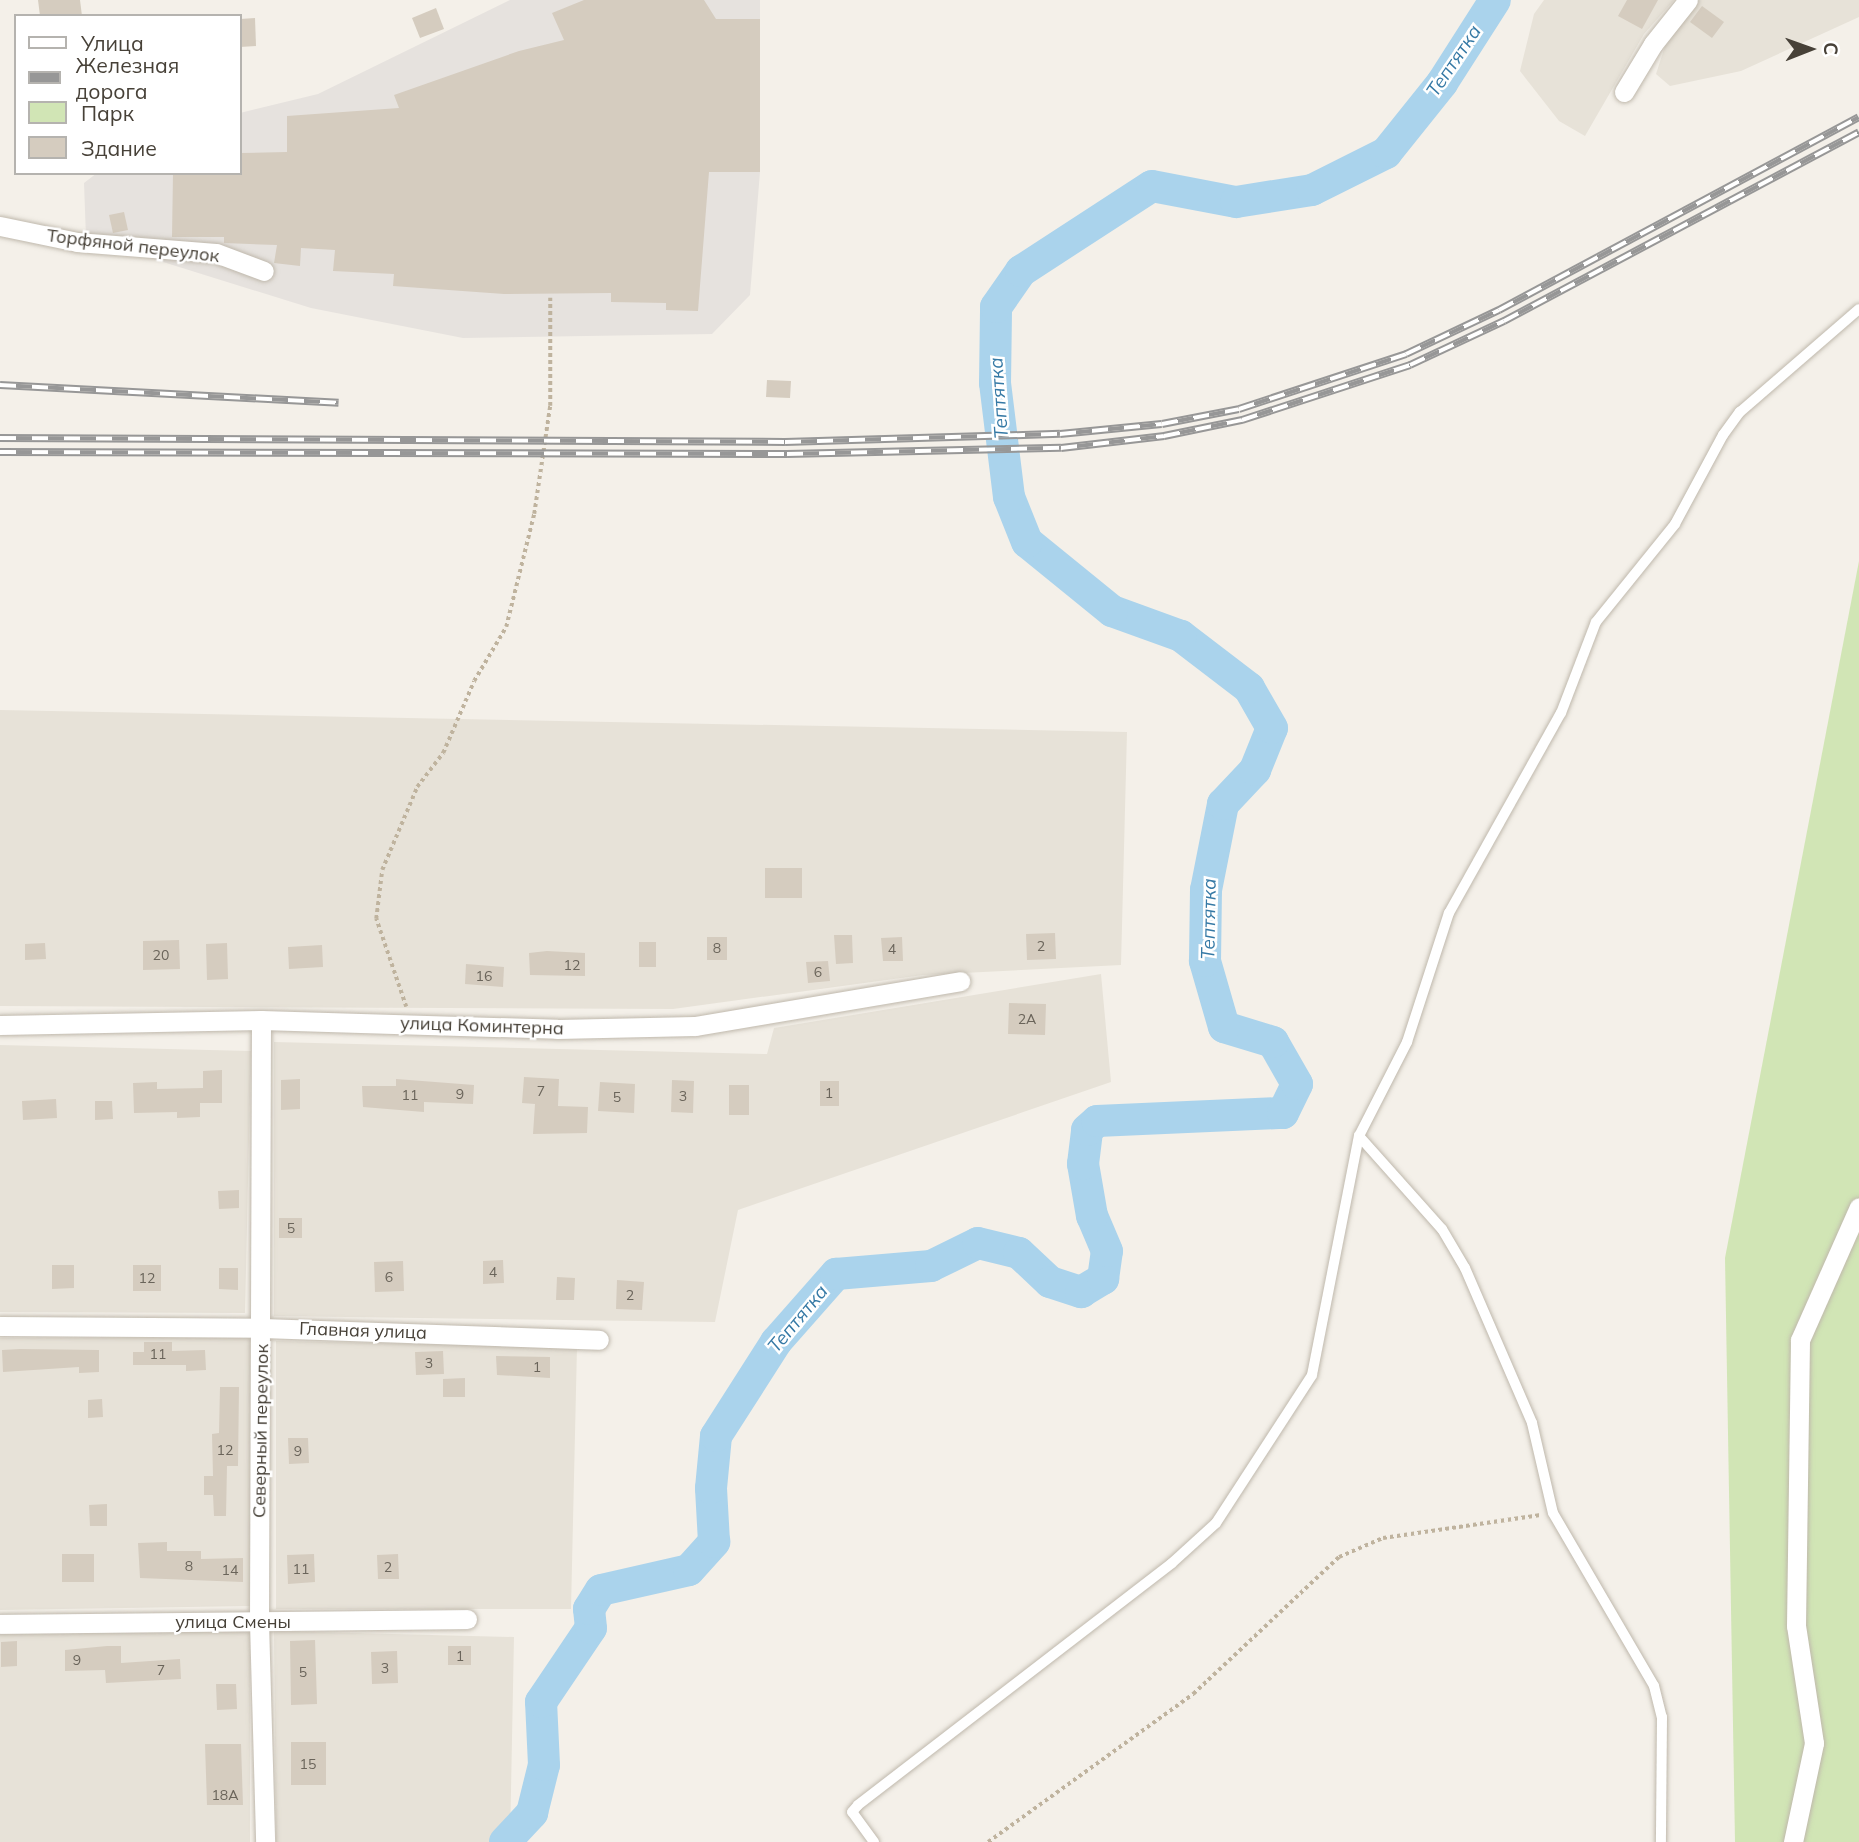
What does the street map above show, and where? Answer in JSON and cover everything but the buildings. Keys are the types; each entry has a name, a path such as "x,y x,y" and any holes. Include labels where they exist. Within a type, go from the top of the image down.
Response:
{"street":[{"path":"1624,92 1653,44 1688,0"},
{"name":"Торфяной переулок","path":"0,226 77,242 216,253 264,271"},
{"name":"улица Коминтерна","path":"0,1025 261,1020 556,1029 695,1026 960,981"},
{"name":"Северный переулок","path":"261,1020 259,1622 265,1842"},
{"path":"1793,1842 1814,1743 1796,1626 1800,1340 1859,1207"},
{"name":"Главная улица","path":"0,1326 262,1328 599,1340"},
{"name":"улица Смены","path":"0,1624 467,1619"}],"lane":[{"path":"874,1842 852,1812 858,1805 1172,1563 1216,1523 1312,1375 1359,1136 1407,1042 1449,913 1561,713 1603,610 1675,524 1723,435 1740,412 1859,309"},
{"path":"1359,1136 1442,1229 1465,1268 1532,1423 1553,1513 1654,1686 1662,1717 1661,1842"}],"path":[{"path":"412,1023 376,919 377,896 391,842 417,787 443,753 474,681 506,627 534,514 550,406 550,298"},
{"path":"988,1842 1193,1694 1339,1557 1383,1538 1553,1513"}],"shaded area":[{"path":"510,0 760,0 760,172 750,295 712,334 463,338 311,308 86,238 84,183 94,175 242,175 242,113 318,94"},
{"path":"1544,0 1674,0 1644,34 1585,136 1559,121 1520,71 1534,14"},
{"path":"1699,0 1859,0 1859,17 1741,71 1670,86 1656,74 1665,46"},
{"path":"0,710 1127,732 1121,965 923,975 673,1009 0,1006"},
{"path":"1101,974 1111,1082 738,1210 715,1322 274,1316 274,1042 767,1054 774,1028"},
{"path":"0,1045 251,1051 245,1313 0,1312"},
{"path":"250,1337 250,1606 0,1610 0,1338"},
{"path":"276,1341 577,1347 571,1609 276,1609"},
{"path":"250,1631 250,1842 0,1842 0,1632"},
{"path":"274,1631 514,1637 510,1842 276,1842"}],"green space":[{"path":"1859,561 1859,1842 1735,1842 1725,1258"}],"waterway":[{"name":"Тептятка","path":"505,1842 532,1813 544,1765 541,1702 591,1628 589,1609 601,1590 689,1570 714,1542 711,1488 716,1436 776,1342 836,1274 931,1266 978,1243 1019,1253 1050,1282 1081,1292 1103,1279 1107,1251 1092,1216 1083,1164 1087,1130 1097,1121 1283,1113 1297,1084 1273,1042 1224,1027 1205,961 1206,890 1223,804 1255,770 1272,728 1249,688 1181,636 1112,611 1027,542 1009,497 995,383 996,307 1021,271 1152,186 1236,202 1312,190 1386,153 1442,83 1495,0"}],"railway":[{"path":"0,438 785,442 1060,434 1162,424 1239,409 1406,354 1499,310 1859,117"},
{"path":"0,452 787,454 1061,448 1164,436 1242,420 1410,365 1504,321 1859,132"},
{"path":"0,385 339,403"}]}
